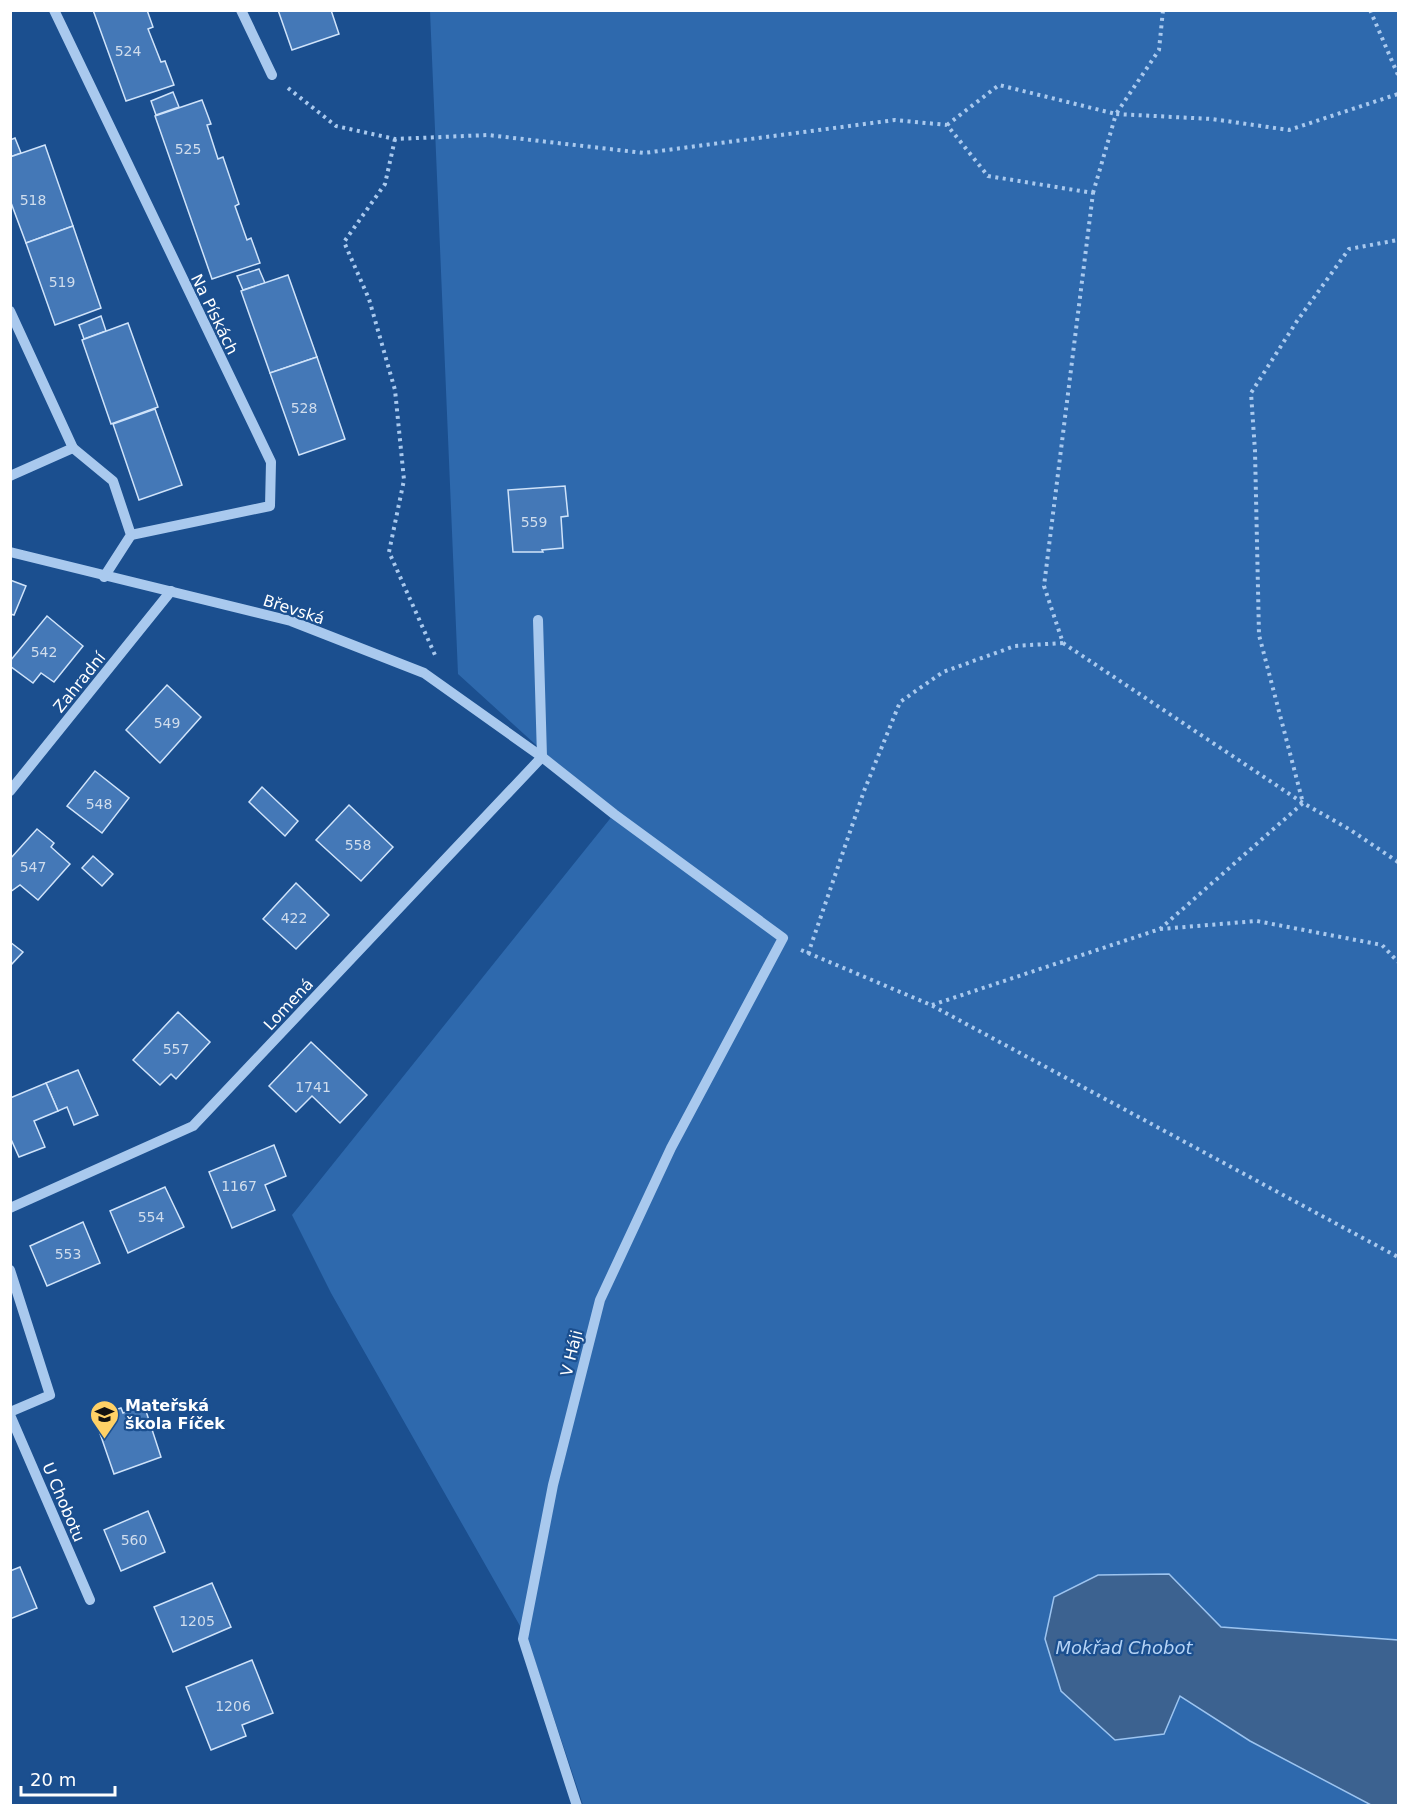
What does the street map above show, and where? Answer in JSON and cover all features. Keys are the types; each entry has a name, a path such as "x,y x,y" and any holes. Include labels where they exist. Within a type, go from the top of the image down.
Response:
{"street":[{"name":"Na Pískách","path":"54,10 271,462 270,506 131,535"},
{"path":"241,10 272,75"},
{"path":"10,311 73,448 113,481 131,535 104,577"},
{"path":"10,476 73,448"},
{"name":"Břevská","path":"10,552 104,577 291,621 424,673 542,757 614,814 783,938"},
{"name":"Zahradní","path":"10,791 171,591"},
{"path":"538,620 542,757"},
{"name":"Lomená","path":"10,1208 193,1126 542,757"},
{"name":"V Háji","path":"577,1806 523,1639 554,1485 600,1300 671,1148 783,938"},
{"path":"10,1270 50,1395 10,1413"},
{"name":"U Chobotu","path":"10,1413 90,1600"}],"path":[{"path":"1063,643 1044,586 1093,193 1116,114 1160,50 1163,10"},
{"path":"1370,10 1398,75"},
{"path":"272,75 336,126 396,139 488,135 644,153 895,120 947,125 999,85 1116,114 1212,119 1289,130 1398,94"},
{"path":"947,125 988,176 1093,193"},
{"path":"396,139 385,184 344,242 369,298 395,390 404,480 389,552 435,656 446,689"},
{"path":"1303,803 1259,635 1256,451 1251,393 1297,321 1349,249 1398,240"},
{"path":"808,954 864,791 900,702 943,672 1015,646 1063,643 1303,803 1350,829 1398,862"},
{"path":"1160,929 1303,803"},
{"path":"932,1005 1160,929 1257,921 1382,945 1398,962"},
{"path":"783,938 808,954 932,1005 1398,1257"}],"shaded area":[{"path":"430,11 1398,11 1398,1805 583,1805 528,1640 331,1293 292,1215 613,815 458,674"}],"water":[{"name":"Mokřad Chobot","path":"1169,1574 1221,1627 1398,1640 1398,1805 1371,1805 1250,1741 1180,1696 1164,1734 1115,1740 1061,1691 1045,1639 1054,1597 1098,1575"}],"building":[{"path":"93,10 147,10 153,27 148,29 161,62 165,61 174,85 126,101"},
{"path":"278,10 331,10 339,34 292,50"},
{"path":"173,92 179,107 156,115 151,101"},
{"path":"202,100 211,124 207,125 218,159 223,157 239,204 235,206 247,240 251,238 260,263 212,279 155,116"},
{"path":"15,138 21,153 10,157 10,140"},
{"path":"45,145 73,226 26,243 10,200 10,157"},
{"path":"73,226 101,308 55,325 26,243"},
{"path":"259,269 265,283 243,290 237,276"},
{"path":"288,275 317,357 270,373 241,291"},
{"path":"101,316 106,331 84,339 79,325"},
{"path":"128,323 158,407 111,424 82,340"},
{"path":"317,357 345,439 299,455 270,373"},
{"path":"155,409 182,485 139,500 113,424"},
{"path":"565,486 568,516 561,517 563,548 542,550 543,552 513,552 508,490"},
{"path":"10,580 26,586 14,615 10,614"},
{"path":"47,616 83,646 54,682 41,673 33,683 10,666 10,661"},
{"path":"167,685 201,717 160,763 126,730"},
{"path":"95,771 129,798 102,833 67,806"},
{"path":"262,787 298,821 285,836 249,802"},
{"path":"349,805 393,847 361,881 316,840"},
{"path":"37,829 54,843 51,847 70,864 38,900 20,885 10,892 10,859"},
{"path":"93,856 113,874 102,886 82,868"},
{"path":"296,883 329,915 296,949 263,919"},
{"path":"10,942 23,952 10,966"},
{"path":"178,1012 210,1042 176,1079 171,1074 160,1085 133,1060"},
{"path":"311,1042 367,1095 340,1123 312,1096 296,1112 269,1086"},
{"path":"78,1070 98,1115 74,1125 67,1107 58,1111 46,1083"},
{"path":"46,1083 58,1111 34,1121 45,1147 19,1157 10,1137 10,1098"},
{"path":"274,1145 286,1176 265,1185 275,1210 232,1228 209,1172"},
{"path":"165,1187 184,1227 128,1253 110,1211"},
{"path":"83,1222 100,1263 47,1286 30,1246"},
{"path":"144,1405 161,1457 114,1474 96,1422 108,1418 106,1413 121,1408 123,1413"},
{"path":"148,1511 165,1552 121,1571 104,1530"},
{"path":"20,1567 37,1608 10,1619 10,1571"},
{"path":"212,1583 231,1627 173,1652 154,1607"},
{"path":"252,1660 273,1713 242,1725 246,1736 211,1750 186,1687"}],"place":[{"name":"Mateřská škola Fíček","path":"104,1440"}]}
